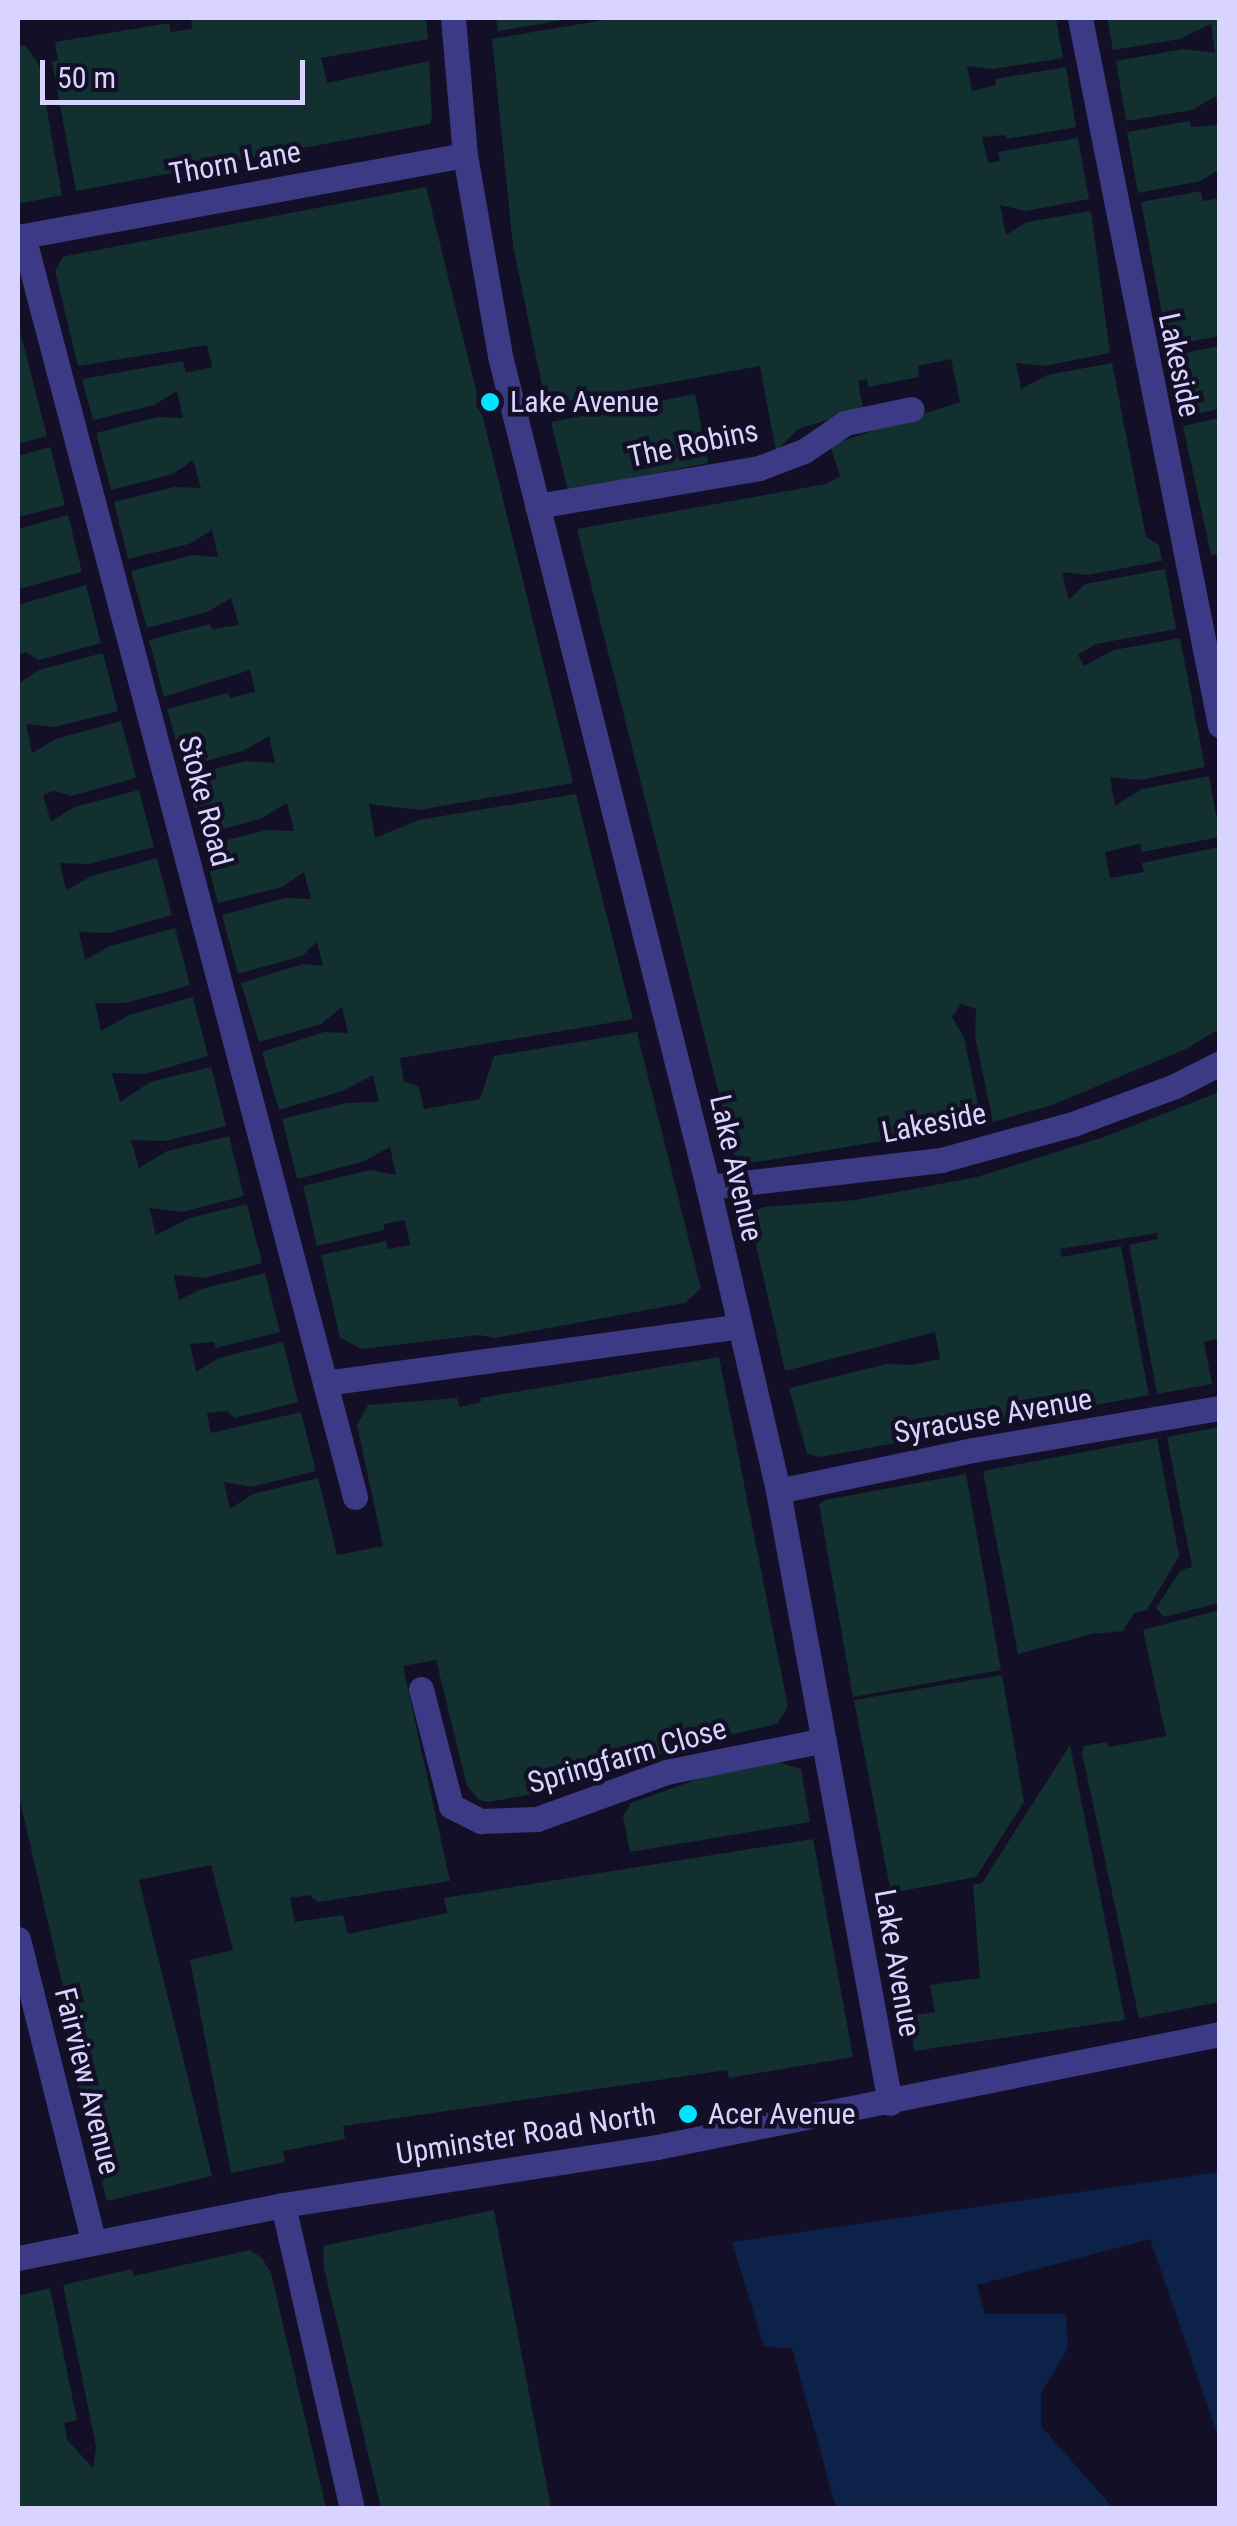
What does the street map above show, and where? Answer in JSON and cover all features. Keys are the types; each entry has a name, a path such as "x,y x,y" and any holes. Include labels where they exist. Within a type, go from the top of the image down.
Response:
{"street":[{"name":"Lake Avenue","path":"453,18 465,155 500,356 708,1187 778,1491 890,2103"},
{"name":"Lakeside","path":"1080,18 1220,725"},
{"name":"Thorn Lane","path":"20,236 465,155"},
{"name":"Stoke Road","path":"20,236 356,1497"},
{"name":"The Robins","path":"537,506 759,468 804,450 845,424 912,409"},
{"name":"Lakeside","path":"708,1187 941,1160 1073,1124 1175,1086 1220,1063"},
{"path":"325,1383 739,1326"},
{"name":"Syracuse Avenue","path":"778,1491 973,1450 1220,1408"},
{"name":"Springfarm Close","path":"421,1689 451,1806 481,1821 537,1819 666,1772 824,1740"},
{"name":"Fairview Avenue","path":"18,1938 93,2240"},
{"name":"Upminster Road North","path":"18,2258 283,2205 657,2147 1220,2034"},
{"path":"283,2205 352,2508"}],"green space":[{"path":"191,18 426,18 428,39 321,58 327,83 429,61 430,124 76,191 52,62 58,60 55,42 169,23 171,32 192,29"},
{"path":"496,18 576,18 498,31"},
{"path":"616,18 1056,18 1063,58 993,69 967,66 972,91 996,85 995,79 1066,67 1076,127 1007,139 1005,135 982,137 988,163 1000,161 998,152 1078,138 1089,199 1025,211 1000,205 1006,235 1027,222 1091,211 1110,353 1044,366 1016,363 1021,389 1047,375 1112,363 1146,537 1159,545 1162,561 1087,575 1062,572 1069,600 1085,584 1165,569 1176,629 1096,644 1078,655 1084,666 1114,650 1180,638 1205,767 1140,780 1110,777 1115,806 1142,789 1209,776 1220,837 1142,852 1140,844 1105,852 1110,878 1144,872 1142,863 1219,847 1219,1029 1186,1049 1052,1105 993,1122 975,1036 976,1009 961,1004 952,1017 964,1037 982,1124 751,1163 735,1157 577,529 826,484 840,476 830,445 960,402 951,359 918,366 919,377 868,387 867,379 858,381 863,409 798,429 776,451 760,366 546,405 513,246 492,39"},
{"path":"1107,18 1219,18 1219,110 1216,96 1192,110 1126,121 1116,61 1183,49 1215,53 1211,24 1180,39 1113,50"},
{"path":"25,45 39,65 62,195 18,204 18,47"},
{"path":"1190,121 1191,127 1219,125 1219,169 1201,181 1138,193 1127,132"},
{"path":"426,187 573,783 419,810 369,804 375,838 418,820 576,794 633,1019 400,1058 404,1081 419,1087 424,1109 480,1099 494,1056 637,1032 701,1288 685,1303 495,1338 479,1335 362,1349 340,1338 321,1255 386,1241 388,1249 410,1245 405,1220 384,1224 384,1230 317,1246 303,1186 370,1170 396,1175 390,1147 362,1162 297,1179 282,1119 347,1103 379,1102 373,1075 342,1091 279,1110 262,1052 324,1032 348,1033 342,1007 321,1024 259,1042 241,983 303,964 323,966 317,942 302,956 238,974 222,915 285,898 311,899 304,872 282,887 218,903 203,846 267,830 294,831 287,803 260,819 201,835 186,777 245,761 275,763 269,736 243,751 183,767 167,709 228,693 230,698 255,692 250,670 164,697 149,640 210,624 212,629 239,625 231,598 207,612 147,628 131,571 192,555 218,557 212,530 189,544 128,559 114,502 174,487 201,488 193,460 173,474 111,490 96,433 157,417 183,418 177,391 154,405 93,420 82,379 183,361 186,373 212,367 207,345 78,366 55,271 63,257 71,255"},
{"path":"1201,191 1203,201 1219,198 1219,336 1168,346 1141,202"},
{"path":"18,324 47,436 18,444"},
{"path":"1219,346 1219,409 1183,417 1170,356"},
{"path":"695,394 708,463 568,491 551,422"},
{"path":"1219,418 1219,554 1211,555 1183,426"},
{"path":"50,447 65,505 18,517 18,456"},
{"path":"68,515 82,572 18,589 18,529"},
{"path":"86,585 101,643 38,660 26,652 18,654 18,605"},
{"path":"103,653 118,711 54,727 26,724 32,753 56,739 121,721 136,778 71,796 54,791 43,795 51,822 74,807 139,790 154,847 89,864 60,863 66,890 92,876 157,858 172,915 108,933 79,932 85,960 110,946 175,928 190,985 126,1003 95,1003 101,1031 129,1015 193,997 208,1056 145,1074 112,1073 120,1102 150,1082 211,1067 226,1126 165,1141 131,1140 139,1168 167,1151 229,1136 244,1196 182,1212 149,1208 156,1235 190,1218 247,1204 262,1263 205,1278 174,1275 179,1300 201,1289 265,1273 280,1332 216,1348 214,1342 190,1344 196,1372 219,1358 283,1342 298,1402 235,1418 227,1411 207,1413 211,1433 301,1412 316,1471 251,1487 224,1482 230,1509 253,1494 318,1478 337,1555 383,1546 357,1425 368,1405 457,1398 460,1407 481,1402 480,1398 719,1357 788,1707 777,1724 686,1745 568,1788 488,1802 479,1800 467,1786 436,1660 403,1666 450,1881 318,1902 309,1895 290,1898 295,1922 343,1915 348,1934 447,1913 444,1898 813,1839 853,2057 729,2078 727,2070 343,2126 345,2139 283,2151 285,2162 231,2173 190,1960 233,1950 211,1865 139,1880 212,2176 107,2201 66,2037 74,2035 18,1792 18,684 39,670"},
{"path":"1219,1092 1219,1338 1204,1342 1212,1384 1157,1394 1129,1245 1158,1239 1157,1233 1060,1249 1062,1257 1121,1246 1149,1395 821,1457 807,1454 789,1388 887,1364 912,1365 940,1359 935,1332 785,1371 749,1215 763,1207 855,1200 977,1177 1107,1136"},
{"path":"1219,1427 1219,1603 1164,1617 1156,1608 1181,1570 1192,1567 1167,1437"},
{"path":"1157,1438 1179,1556 1147,1610 1134,1613 1123,1631 1092,1634 1018,1654 983,1471"},
{"path":"966,1474 1001,1670 853,1697 819,1504"},
{"path":"1219,1610 1219,2002 1139,2018 1082,1753 1084,1746 1107,1742 1109,1747 1166,1736 1143,1630"},
{"path":"1002,1675 1024,1802 976,1877 891,1893 854,1700"},
{"path":"1070,1745 1125,2020 914,2051 910,2016 935,2012 930,1985 980,1978 973,1885 982,1883"},
{"path":"778,1762 801,1769 810,1822 630,1852 623,1816 631,1803 709,1775"},
{"path":"494,2210 551,2508 381,2508 324,2268 323,2246"},
{"path":"250,2250 262,2258 271,2273 326,2508 18,2508 18,2296 50,2288 77,2420 64,2423 67,2440 93,2468 96,2446 63,2285 132,2269 134,2276"}],"water":[{"path":"1219,2172 1219,2439 1150,2239 977,2285 985,2314 1066,2314 1068,2348 1041,2393 1041,2426 1113,2508 836,2508 792,2348 764,2347 732,2242"}],"place":[{"name":"Lake Avenue","path":"490,402"},
{"name":"Acer Avenue","path":"688,2114"}]}
